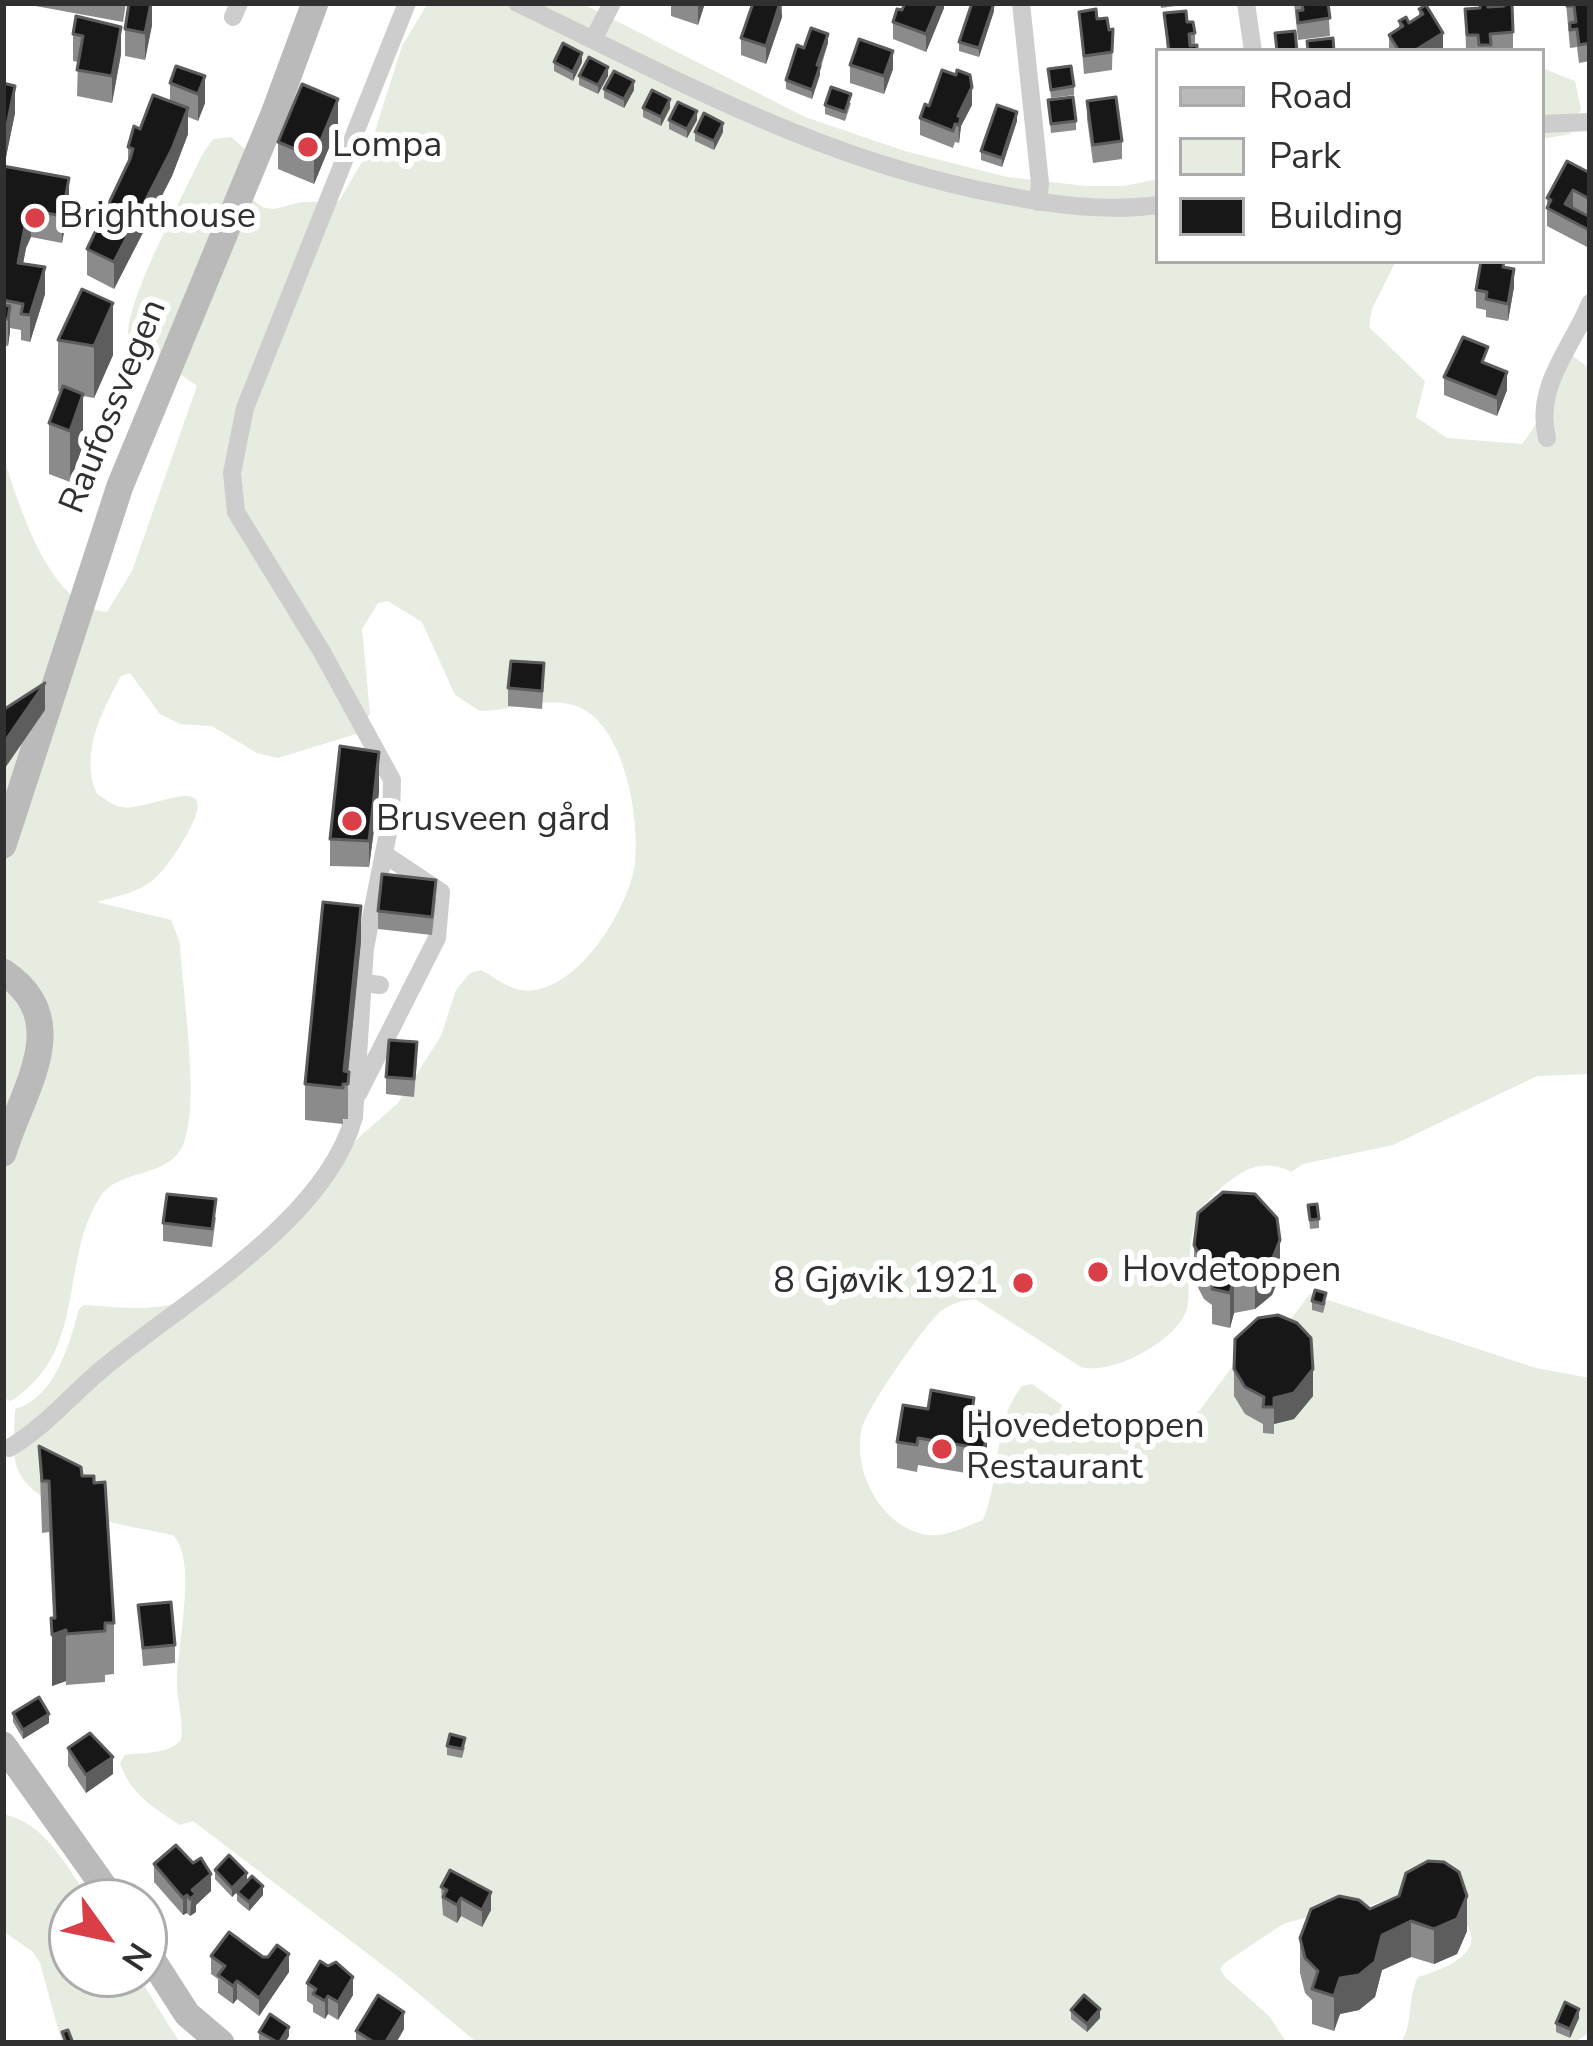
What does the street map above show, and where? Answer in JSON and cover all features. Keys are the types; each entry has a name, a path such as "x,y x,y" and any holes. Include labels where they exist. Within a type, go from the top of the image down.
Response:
{"main road":[{"name":"Raufossvegen","path":"3,845 121,486 315,3"},
{"path":"3,972 28,994 42,1031 33,1072 3,1153"},
{"path":"3,1745 98,1878"},
{"path":"168,1984 187,2014 220,2043"}],"street":[{"path":"9,1448 34,1433 97,1373 262,1244 301,1208 349,1136 358,1094 357,1034 365,947 384,854 392,780 322,652 236,512 232,472 245,409 407,3"},
{"path":"517,3 795,137 877,165 1038,202 1096,208 1155,205"},
{"path":"593,40 612,3"},
{"path":"1021,3 1040,183 1038,202"},
{"path":"1246,3 1252,48"},
{"path":"1545,124 1590,122"},
{"path":"1547,438 1543,421 1551,376 1590,303"},
{"path":"358,1094 437,938 441,892 384,854"},
{"path":"357,982 412,990"}],"green space":[{"path":"428,3 581,3 805,117 905,151 1007,177 1086,186 1155,180 1155,264 1394,264 1372,309 1369,327 1425,381 1416,417 1447,438 1522,444 1564,360 1573,356 1590,369 1590,1074 1537,1076 1393,1145 1303,1164 1291,1172 1264,1166 1238,1175 1212,1196 1197,1218 1185,1314 1167,1336 1124,1361 1081,1367 975,1299 948,1306 921,1334 885,1386 866,1418 860,1445 874,1496 898,1522 929,1535 956,1530 983,1520 1005,1417 1022,1386 1032,1384 1077,1416 1096,1420 1192,1416 1246,1348 1287,1324 1310,1294 1536,1368 1590,1378 1590,2032 1574,2043 1401,2043 1418,1977 1459,1959 1472,1938 1459,1915 1424,1889 1340,1914 1283,1924 1226,1962 1220,1969 1225,1977 1269,2016 1287,2043 475,2041 193,1821 180,1825 152,1806 124,1774 120,1763 125,1755 163,1751 181,1740 177,1683 185,1583 180,1547 173,1535 89,1517 31,1488 15,1459 15,1409 29,1403 50,1382 84,1305 150,1308 188,1299 311,1203 356,1140 398,1103 441,1036 456,990 470,973 481,970 513,988 534,990 555,983 575,969 609,928 635,863 635,822 626,776 608,733 595,718 579,707 556,703 480,711 455,695 422,622 388,601 378,603 362,629 370,714 356,734 278,758 257,753 212,726 180,724 160,714 130,673 121,676 100,718 92,748 90,763 97,794 121,807 182,796 193,797 198,805 178,849 153,880 135,891 97,902 171,920 180,943 187,1017 188,1127 176,1156 119,1181 100,1197 87,1223 52,1357 35,1381 11,1401 3,1398 3,456 27,525 52,573 86,606 107,612 132,571 197,386 128,336 146,272 202,155 213,139 231,137 246,150 249,197 264,208 339,201 369,150 402,46"},
{"path":"1545,69 1575,81 1581,109 1570,134 1545,138"},
{"path":"3,1814 45,1838 76,1878 48,1878 48,1992 33,1952 3,1931"},
{"path":"50,1998 152,1998 180,2043 62,2043"}],"building":[{"path":"129,3 151,3 145,33 125,29"},
{"path":"753,3 780,3 766,46 741,38"},
{"path":"905,3 939,3 926,34 893,22"},
{"path":"972,3 994,3 979,48 959,42"},
{"path":"1302,3 1328,3 1330,18 1298,23"},
{"path":"1480,3 1488,7 1512,3 1513,32 1490,34 1491,45 1479,45 1478,35 1467,35 1465,9 1480,8"},
{"path":"1567,3 1590,3 1590,43 1579,45 1577,29 1570,30 1570,23 1576,22 1574,6"},
{"path":"1426,5 1443,33 1419,48 1397,48 1389,35 1403,26 1399,21 1406,17 1409,23 1423,14 1419,9"},
{"path":"1096,9 1097,19 1107,18 1109,30 1113,29 1112,52 1084,56 1079,12"},
{"path":"1186,11 1195,33 1189,34 1190,46 1197,48 1169,48 1164,13"},
{"path":"76,16 121,27 112,76 77,70 83,36 73,34"},
{"path":"811,28 828,34 812,90 786,80 797,45 804,48"},
{"path":"1295,31 1297,48 1277,48 1275,33"},
{"path":"1333,38 1334,48 1308,48 1307,41"},
{"path":"859,39 893,51 884,76 850,65"},
{"path":"563,43 582,53 573,72 554,62"},
{"path":"589,57 608,67 598,85 579,76"},
{"path":"176,66 205,76 198,94 170,83"},
{"path":"1071,66 1074,86 1051,90 1048,69"},
{"path":"942,70 970,75 972,87 953,131 920,118"},
{"path":"614,71 634,81 624,99 604,89"},
{"path":"3,83 15,86 3,145"},
{"path":"302,84 338,99 314,157 278,142"},
{"path":"831,87 851,94 845,112 825,105"},
{"path":"652,90 670,99 661,117 643,108"},
{"path":"153,95 188,108 114,262 87,249 130,159 134,126 140,129"},
{"path":"1073,97 1076,121 1051,124 1048,100"},
{"path":"1116,97 1122,141 1093,145 1087,101"},
{"path":"678,102 697,111 687,129 669,120"},
{"path":"997,105 1017,112 1002,158 981,151"},
{"path":"704,113 723,123 714,141 695,132"},
{"path":"1567,161 1590,173 1588,198 1573,190 1565,204 1590,217 1589,230 1547,208 1551,200 1547,198"},
{"path":"3,166 69,178 62,216 31,210 26,221 18,263 45,267 30,315 21,314 23,304 3,300"},
{"path":"1480,264 1514,269 1508,304 1486,299 1487,292 1476,290"},
{"path":"82,289 113,303 94,346 58,340"},
{"path":"1463,337 1488,347 1482,362 1507,372 1497,398 1444,377"},
{"path":"63,386 83,394 70,431 49,423"},
{"path":"511,661 544,663 542,691 508,688"},
{"path":"45,683 3,744 3,710"},
{"path":"340,746 379,752 369,841 330,839"},
{"path":"382,874 436,880 432,917 378,911"},
{"path":"323,902 361,906 344,1071 349,1072 348,1084 343,1088 305,1084"},
{"path":"389,1040 417,1042 414,1079 386,1077"},
{"path":"1223,1192 1255,1194 1277,1218 1280,1240 1272,1260 1255,1274 1234,1278 1230,1293 1212,1289 1216,1273 1204,1264 1194,1245 1198,1213"},
{"path":"167,1194 216,1199 212,1229 163,1223"},
{"path":"1317,1204 1319,1219 1310,1220 1308,1205"},
{"path":"1315,1290 1326,1293 1323,1304 1312,1301"},
{"path":"1278,1315 1297,1323 1311,1338 1313,1369 1294,1393 1274,1398 1274,1407 1263,1407 1264,1397 1245,1387 1234,1369 1235,1339 1258,1318"},
{"path":"931,1390 974,1398 972,1410 984,1412 984,1449 918,1438 917,1445 897,1442 903,1405 928,1409"},
{"path":"39,1446 81,1467 82,1476 94,1476 94,1483 105,1482 114,1623 105,1623 105,1631 66,1634 66,1630 52,1635 49,1481 42,1481"},
{"path":"171,1602 175,1645 143,1648 138,1605"},
{"path":"39,1697 49,1714 23,1730 13,1713"},
{"path":"90,1733 113,1757 86,1775 68,1748"},
{"path":"450,1734 465,1738 462,1749 447,1746"},
{"path":"176,1845 193,1863 201,1858 211,1874 192,1890 196,1894 183,1898 154,1864"},
{"path":"229,1855 247,1873 232,1888 215,1870"},
{"path":"1428,1861 1444,1862 1459,1872 1467,1896 1457,1919 1434,1929 1411,1921 1382,1935 1375,1962 1359,1975 1340,1978 1334,1996 1312,1989 1318,1971 1305,1958 1300,1938 1311,1909 1339,1896 1359,1900 1370,1909 1399,1896 1406,1873"},
{"path":"450,1870 491,1892 482,1910 461,1898 457,1905 443,1897 447,1890 441,1887"},
{"path":"252,1876 263,1886 249,1902 237,1892"},
{"path":"229,1932 263,1957 277,1945 289,1954 259,1998 237,1981 233,1986 218,1975 225,1966 211,1956"},
{"path":"320,1961 328,1966 336,1962 353,1977 338,2002 313,1994 316,1989 307,1983"},
{"path":"378,1995 404,2012 385,2043 375,2043 356,2031"},
{"path":"1084,1995 1100,2009 1087,2024 1071,2010"},
{"path":"1565,2002 1579,2009 1570,2029 1556,2023"},
{"path":"270,2014 289,2027 279,2043 259,2032"}],"place":[{"name":"Lompa","path":"308,147"},
{"name":"Brighthouse","path":"35,218"},
{"name":"Brusveen gård","path":"352,821"},
{"name":"Hovdetoppen","path":"1098,1272"},
{"name":"8 Gjøvik 1921","path":"1023,1283"},
{"name":"Hovedetoppen Restaurant","path":"942,1449"}]}
